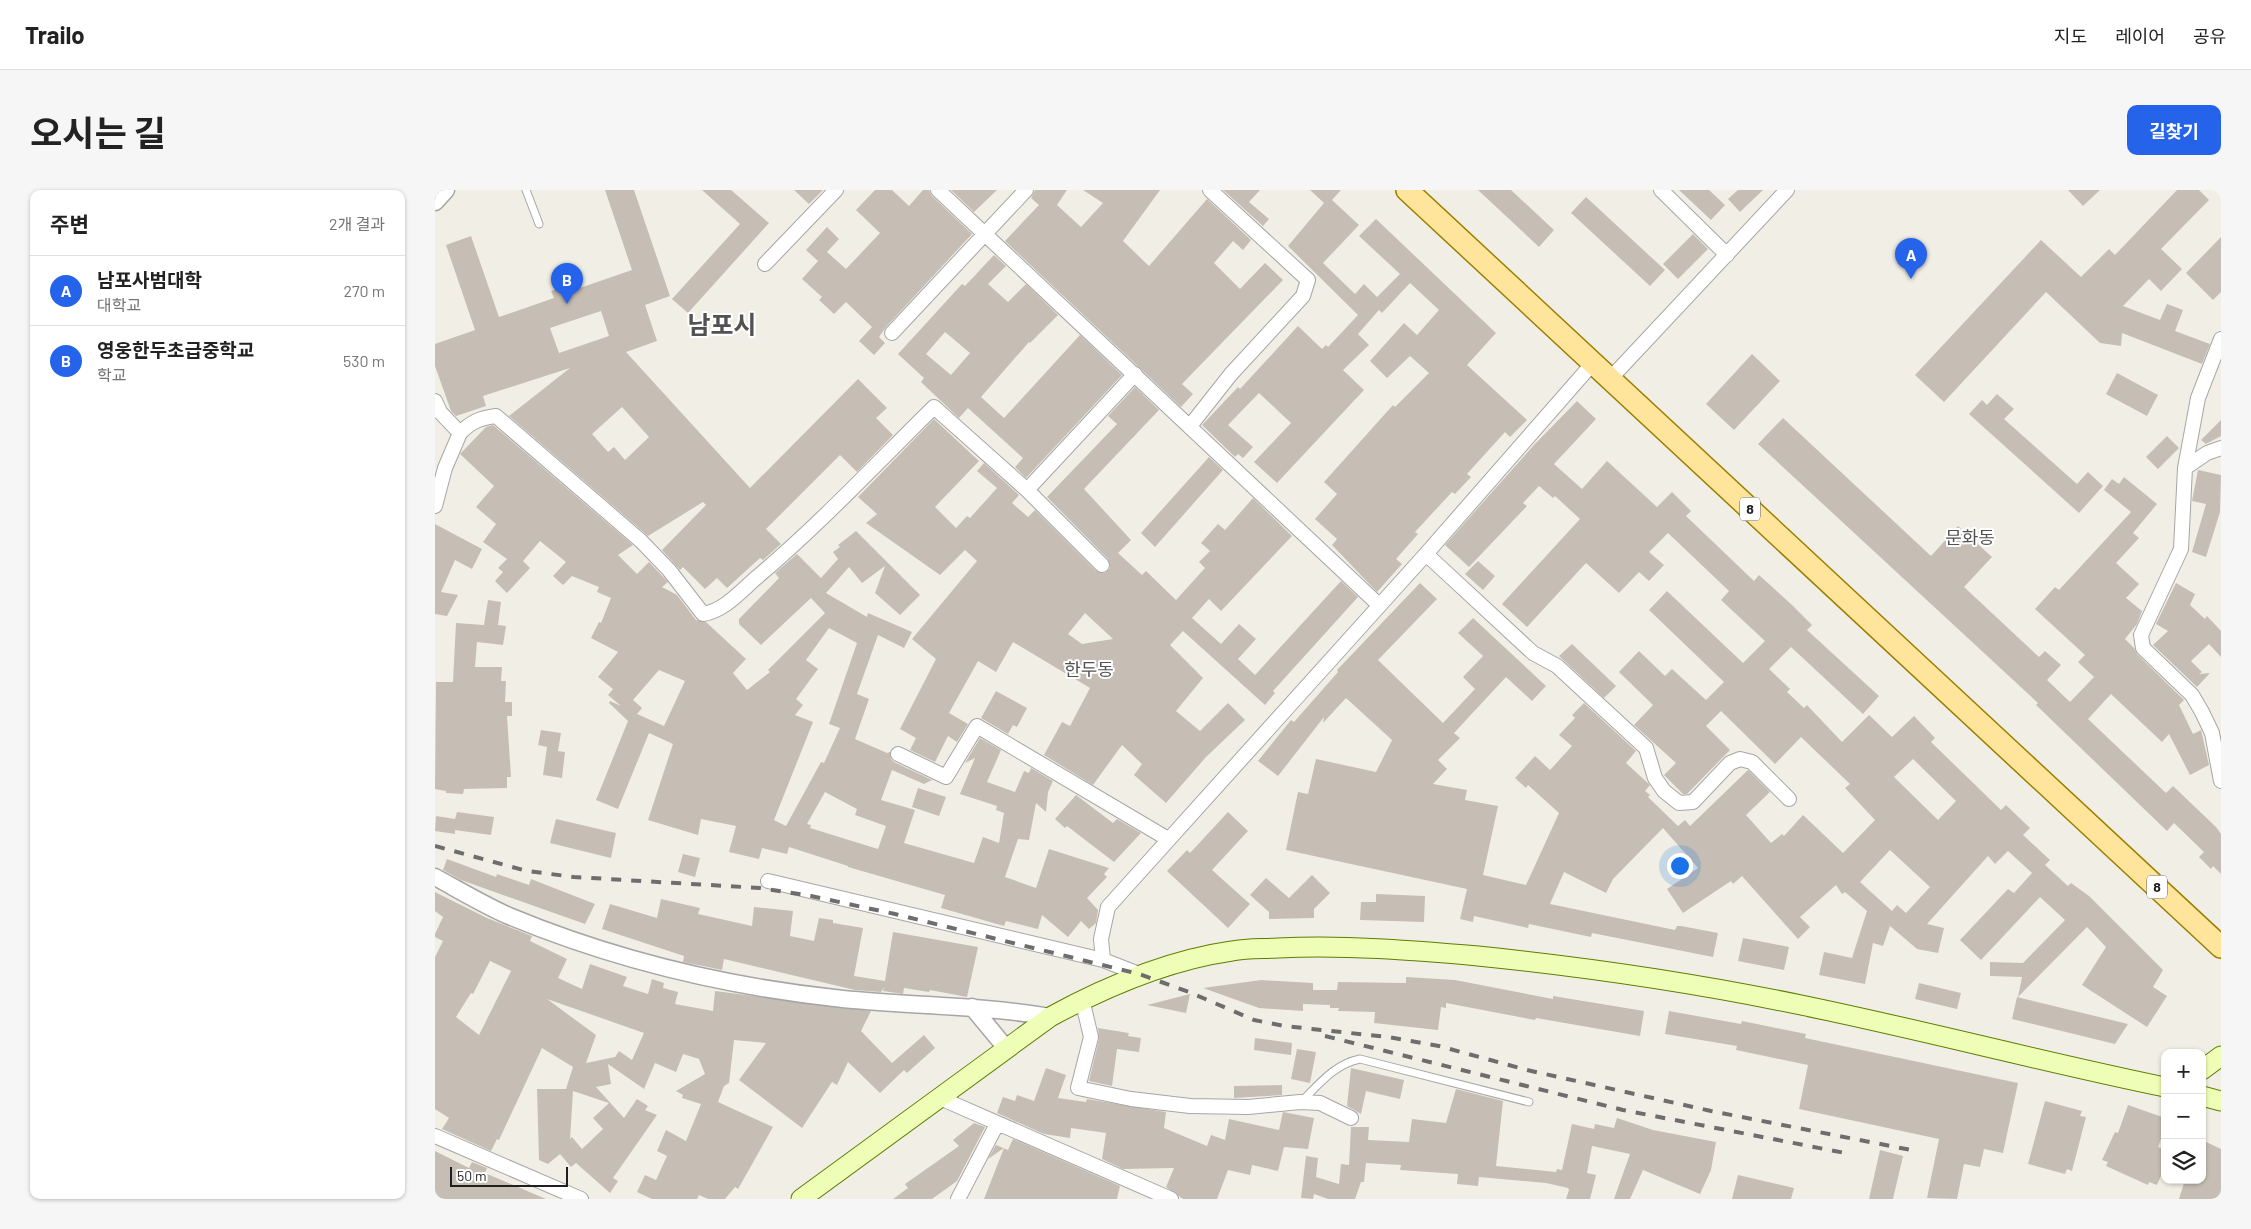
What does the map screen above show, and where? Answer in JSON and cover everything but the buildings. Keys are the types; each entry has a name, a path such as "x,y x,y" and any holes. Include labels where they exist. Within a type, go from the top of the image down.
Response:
{"main road":[{"name":"8","path":"1407,190 2221,947"},
{"path":"801,1199 1050,1017 1082,999 1139,974 1233,950 1325,946 1409,950 1528,961 1630,975 1799,1004 2160,1084"},
{"path":"2206,1067 2221,1056"},
{"path":"2206,1089 2221,1088"},
{"path":"2206,1097 2221,1101"}],"street":[{"path":"435,202 446,190"},
{"path":"765,264 836,190"},
{"path":"938,190 1379,605"},
{"path":"892,333 1026,190"},
{"path":"1190,426 1231,374 1303,296 1308,280 1210,190"},
{"path":"1661,190 1727,254"},
{"path":"1610,379 1787,190"},
{"path":"2221,339 2198,398 2185,468 2181,549 2141,636 2143,648 2192,694 2203,712 2212,733 2221,781"},
{"path":"1103,960 1101,939 1107,907 1426,554 1593,363"},
{"path":"1027,490 1135,374"},
{"path":"435,401 440,412 460,433"},
{"path":"435,506 445,468 460,433 470,423 482,418 496,416 641,541 669,570 703,614 711,613 725,604 797,544 933,407 1027,490 1102,565"},
{"path":"2185,468 2207,453 2221,448"},
{"path":"1426,554 1533,653 1557,666 1646,748 1655,778 1664,791 1679,803 1693,802 1730,763 1741,759 1751,762 1789,799"},
{"path":"898,754 946,778 977,726 1168,839"},
{"path":"435,877 507,915 593,947 696,976 842,999 1003,1009 1050,1017"},
{"path":"768,882 1103,960 1139,974"},
{"path":"1082,999 1091,1037 1078,1088 1131,1099 1190,1106 1248,1107 1300,1102 1320,1104 1351,1118"},
{"path":"972,1007 1006,1048"},
{"path":"940,1098 1171,1199"},
{"path":"958,1199 997,1124"},
{"path":"435,1136 581,1199"}],"lane":[{"path":"527,190 539,224"},
{"path":"1300,1102 1331,1073 1346,1062 1360,1059 1529,1102"}],"railway":[{"path":"435,846 527,871 574,877 760,888 811,896 895,914 1139,974 1189,992 1254,1020 1284,1026 1388,1037 1439,1046 1527,1070 1711,1111 1911,1150"},
{"path":"1325,1036 1623,1110 1845,1153"}],"place":[{"name":"남포사범대학","path":"1911,279"},
{"name":"영웅한두초급중학교","path":"567,304"}],"district":[{"name":"남포시","path":"722,325"},
{"name":"문화동","path":"1970,538"},
{"name":"한두동","path":"1089,670"}]}
